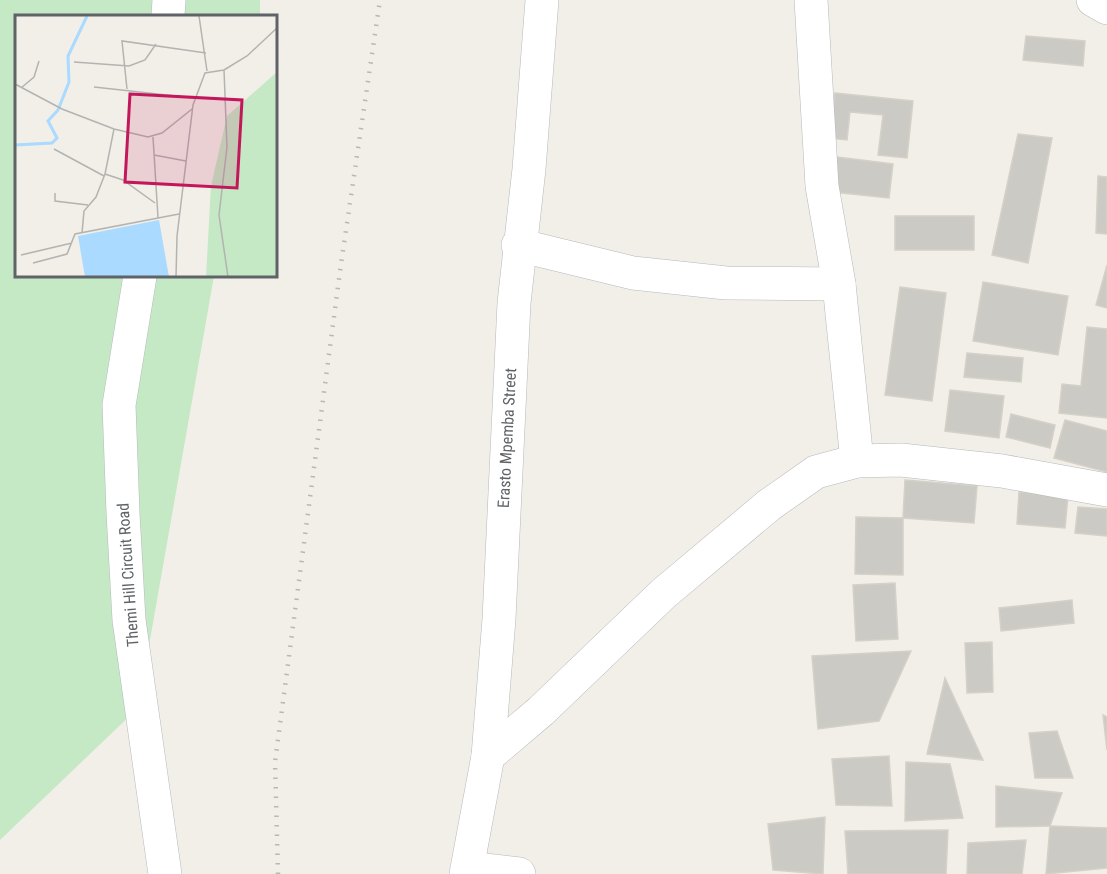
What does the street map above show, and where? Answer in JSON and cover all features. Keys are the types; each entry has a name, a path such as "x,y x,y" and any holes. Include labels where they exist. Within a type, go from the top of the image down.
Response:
{"street":[{"path":"168,15 169,0"},
{"name":"Erasto Mpemba Street","path":"467,871 488,756 498,630 518,245 529,169 542,0"},
{"path":"811,0 822,186 838,284 857,460"},
{"path":"1093,0 1107,8"},
{"path":"518,245 633,273 726,283 838,284"},
{"name":"Themi Hill Circuit Road","path":"140,278 119,405 123,513 129,620 165,874"},
{"path":"488,756 550,704 663,594 769,505 816,472 857,460 901,460 1002,471 1107,490"},
{"path":"467,871 519,874"}],"green space":[{"path":"0,0 260,0 260,15 15,15 15,278 214,278 138,708 0,840"}],"building":[{"path":"1026,36 1085,41 1083,66 1023,60"},
{"path":"835,93 913,101 907,158 878,155 883,115 850,112 847,140 830,138"},
{"path":"1018,134 1052,138 1028,263 992,255"},
{"path":"837,157 893,164 889,198 833,192"},
{"path":"1098,176 1107,177 1107,234 1096,233"},
{"path":"895,216 974,216 974,250 895,250"},
{"path":"1107,265 1107,308 1096,305"},
{"path":"983,282 1068,296 1058,355 973,341"},
{"path":"900,287 946,293 932,401 885,395"},
{"path":"1087,327 1107,329 1107,418 1059,413 1062,384 1081,386"},
{"path":"967,353 1023,358 1021,382 964,377"},
{"path":"950,390 1004,396 999,438 945,431"},
{"path":"1011,414 1055,425 1050,448 1006,437"},
{"path":"1065,420 1107,431 1107,472 1054,458"},
{"path":"905,480 977,486 974,523 903,518"},
{"path":"1019,492 1068,496 1065,528 1017,524"},
{"path":"1078,507 1107,509 1107,536 1075,533"},
{"path":"856,517 903,518 903,575 855,574"},
{"path":"895,583 898,639 856,641 853,585"},
{"path":"1072,600 1074,623 1001,631 999,608"},
{"path":"992,642 993,692 967,693 965,643"},
{"path":"911,651 879,721 818,729 812,656"},
{"path":"945,678 983,760 927,754"},
{"path":"1103,715 1107,717 1107,750"},
{"path":"1057,731 1073,778 1035,778 1029,733"},
{"path":"889,756 892,806 836,805 832,759"},
{"path":"906,762 950,764 963,818 905,821"},
{"path":"996,786 1062,793 1050,826 996,827"},
{"path":"825,817 823,874 773,870 768,824"},
{"path":"1050,826 1107,828 1107,868 1046,874"},
{"path":"948,830 946,874 848,874 845,831"},
{"path":"1026,840 1022,874 967,874 968,843"}],"railway":[{"path":"278,874 275,762 341,264 380,0"}]}
